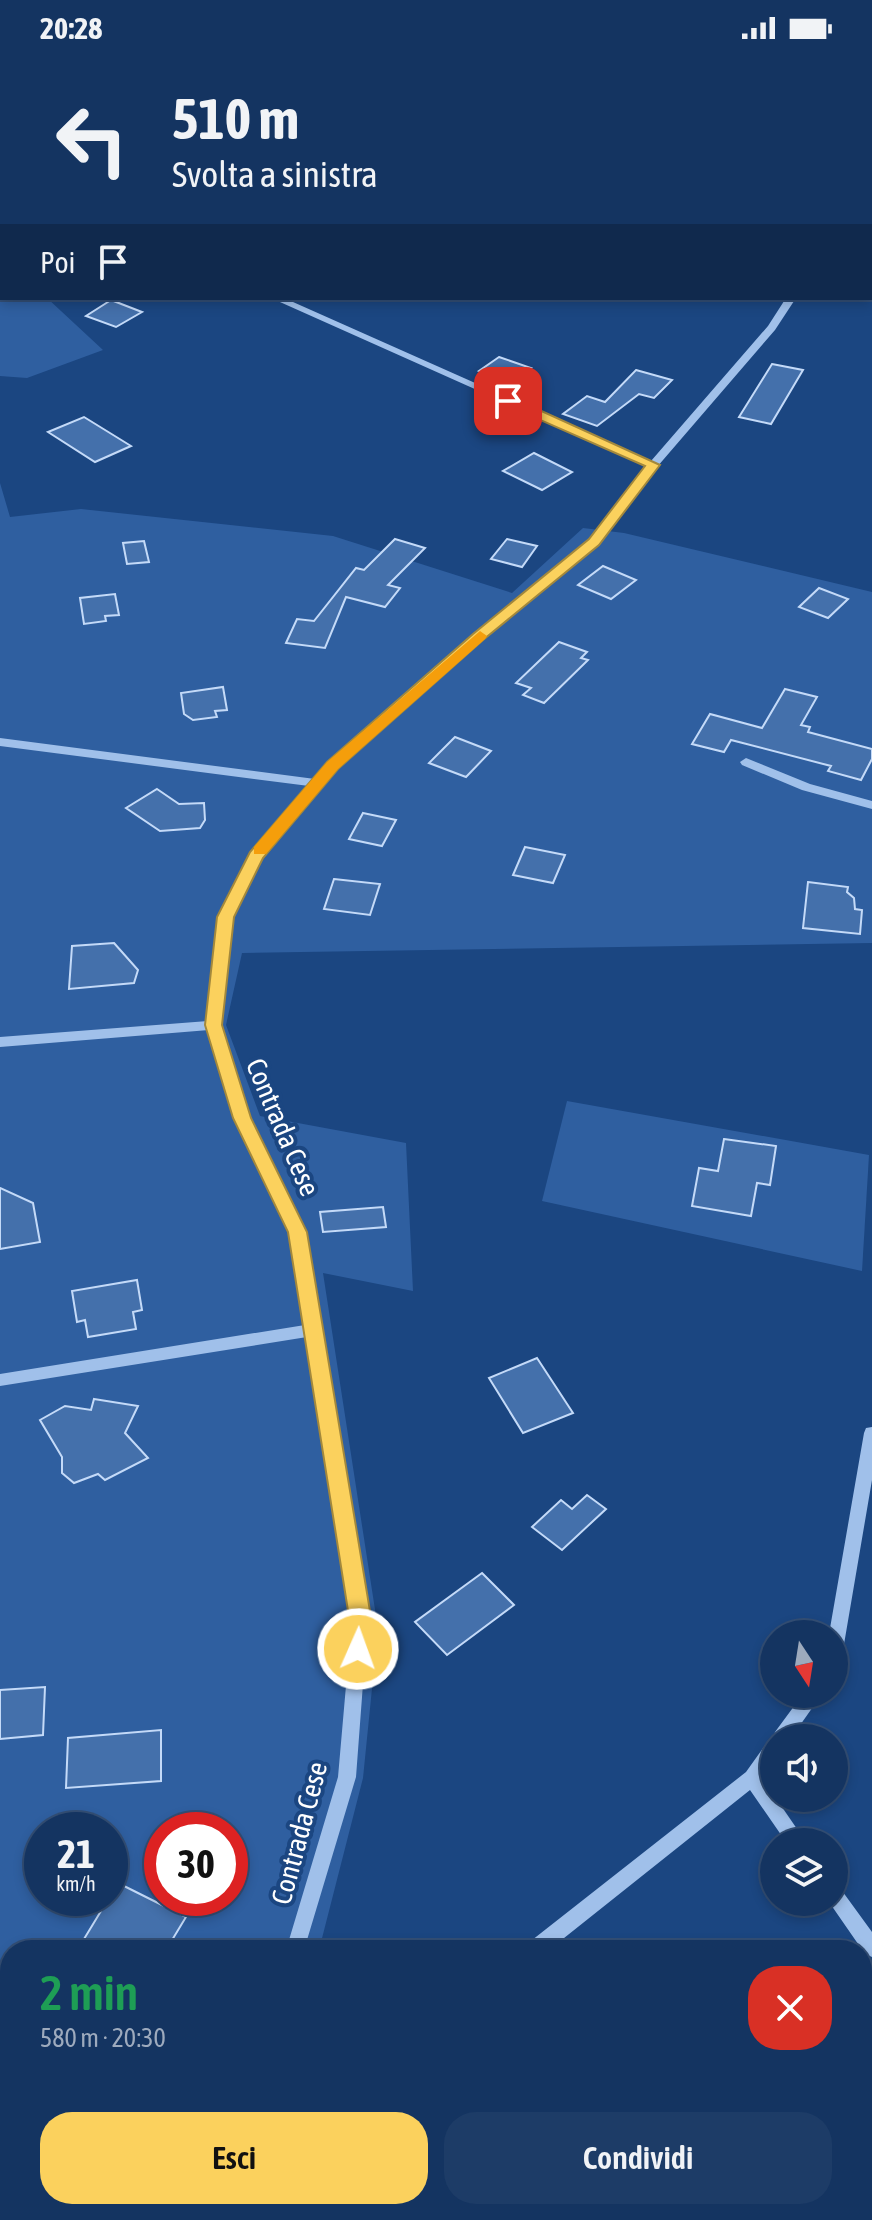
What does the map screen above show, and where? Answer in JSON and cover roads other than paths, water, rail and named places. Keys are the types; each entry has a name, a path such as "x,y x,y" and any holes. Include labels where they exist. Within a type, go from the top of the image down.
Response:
{"street":[{"path":"281,300 653,465"},
{"name":"Contrada Cese","path":"298,1940 347,1777 360,1617 297,1232 242,1118 214,1025 225,917 256,856 332,766 594,542 653,465 772,328 790,300"},
{"path":"0,742 318,783"},
{"path":"746,762 806,787 872,805"},
{"path":"0,1042 214,1025"},
{"path":"0,1380 313,1330"},
{"path":"840,1620 872,1433"},
{"path":"547,1940 752,1778 760,1767"},
{"path":"752,1778 787,1828"},
{"path":"848,1914 866,1940"}]}
